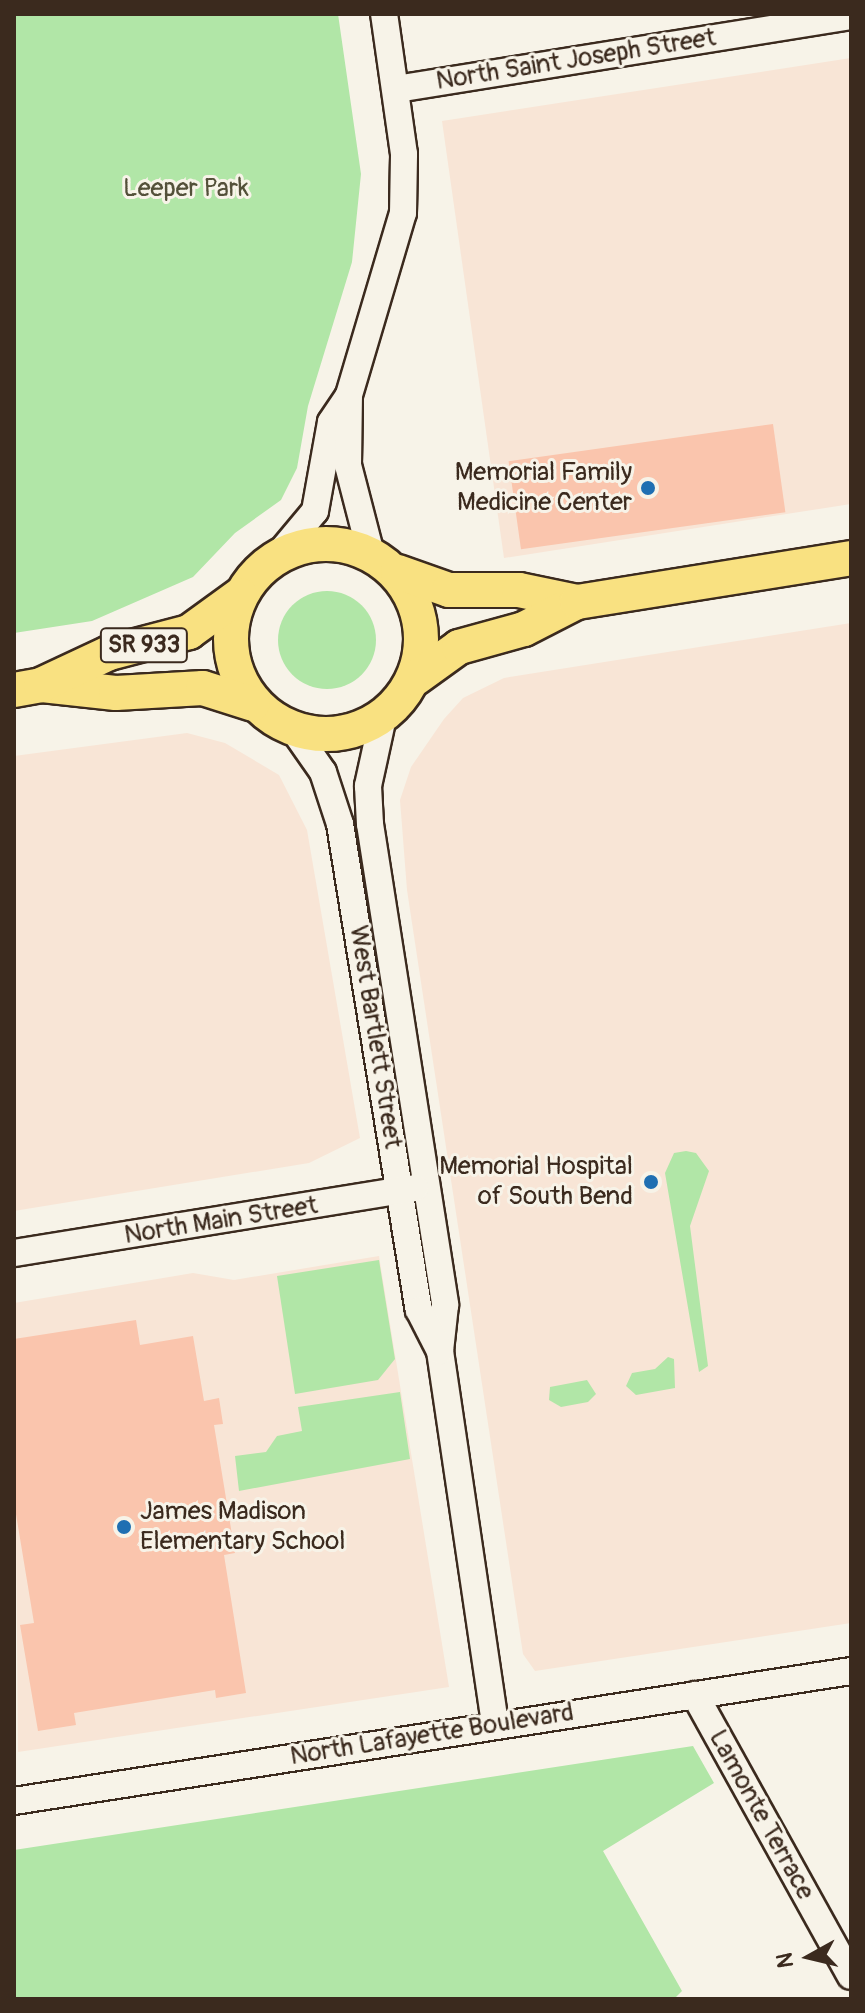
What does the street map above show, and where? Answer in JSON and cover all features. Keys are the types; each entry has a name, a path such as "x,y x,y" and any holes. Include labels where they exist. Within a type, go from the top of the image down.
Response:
{"main road":[{"name":"SR 933","path":"28,688 109,653 189,632 240,595 279,554 328,545 385,563 449,590 519,590 577,602"},
{"name":"SR 933","path":"28,688 116,693 203,688 253,704 293,729 324,735 355,731 383,717 416,678 459,647 524,629 577,602 851,558"},
{"path":"385,563 419,625 416,678"},
{"path":"240,595 232,655 253,704"}],"street":[{"path":"279,554 315,511 331,422 349,395 399,239 404,154 384,14"},
{"name":"North Saint Joseph Street","path":"396,89 793,20 851,16"},
{"path":"349,395 348,465 385,563"},
{"name":"West Bartlett Street","path":"383,717 368,786 370,824 445,1305 440,1351 495,1725"},
{"name":"West Bartlett Street","path":"293,729 323,772 340,824 419,1310 440,1351"},
{"name":"North Main Street","path":"14,1253 427,1186"},
{"name":"North Lafayette Boulevard","path":"14,1801 851,1671"},
{"name":"Lamonte Terrace","path":"695,1695 851,1976"}],"shaded area":[{"path":"851,58 851,504 504,558 442,121"},
{"name":"Memorial Hospital of South Bend","path":"851,623 851,1623 535,1671 523,1654 407,890 400,800 411,767 444,719 463,698 504,678"},
{"path":"187,733 225,743 279,775 307,830 360,1138 309,1163 14,1211 14,756"},
{"path":"379,1256 449,1687 18,1752 14,1303 193,1273 234,1280"}],"green space":[{"name":"Leeper Park","path":"14,14 338,14 361,174 352,262 308,406 297,468 281,500 235,533 193,577 92,621 14,633"},
{"path":"327,591 354,599 368,613 376,640 368,667 354,681 327,689 300,681 286,667 278,640 286,613 300,599"},
{"path":"674,1153 696,1153 709,1171 690,1226 708,1366 699,1372 665,1173"},
{"path":"379,1260 395,1359 378,1380 295,1394 277,1276"},
{"path":"668,1357 674,1359 675,1388 636,1395 626,1386 632,1373 655,1369"},
{"path":"587,1380 596,1394 588,1402 561,1407 549,1400 550,1387"},
{"path":"400,1392 410,1459 239,1491 235,1456 266,1452 277,1436 302,1431 298,1407"},
{"path":"693,1746 714,1783 603,1851 682,1991 674,1999 14,1999 14,1850"}],"building":[{"name":"Memorial Family Medicine Center","path":"773,424 785,512 521,549 509,461"},
{"name":"James Madison Elementary School","path":"136,1320 140,1345 193,1336 204,1401 219,1398 223,1424 214,1425 235,1553 224,1555 246,1693 216,1698 215,1690 74,1713 76,1725 38,1731 20,1625 34,1623 14,1502 14,1339"}],"place":[{"name":"Memorial Family Medicine Center","path":"648,488"},
{"name":"Memorial Hospital of South Bend","path":"651,1182"},
{"name":"James Madison Elementary School","path":"124,1527"}]}
